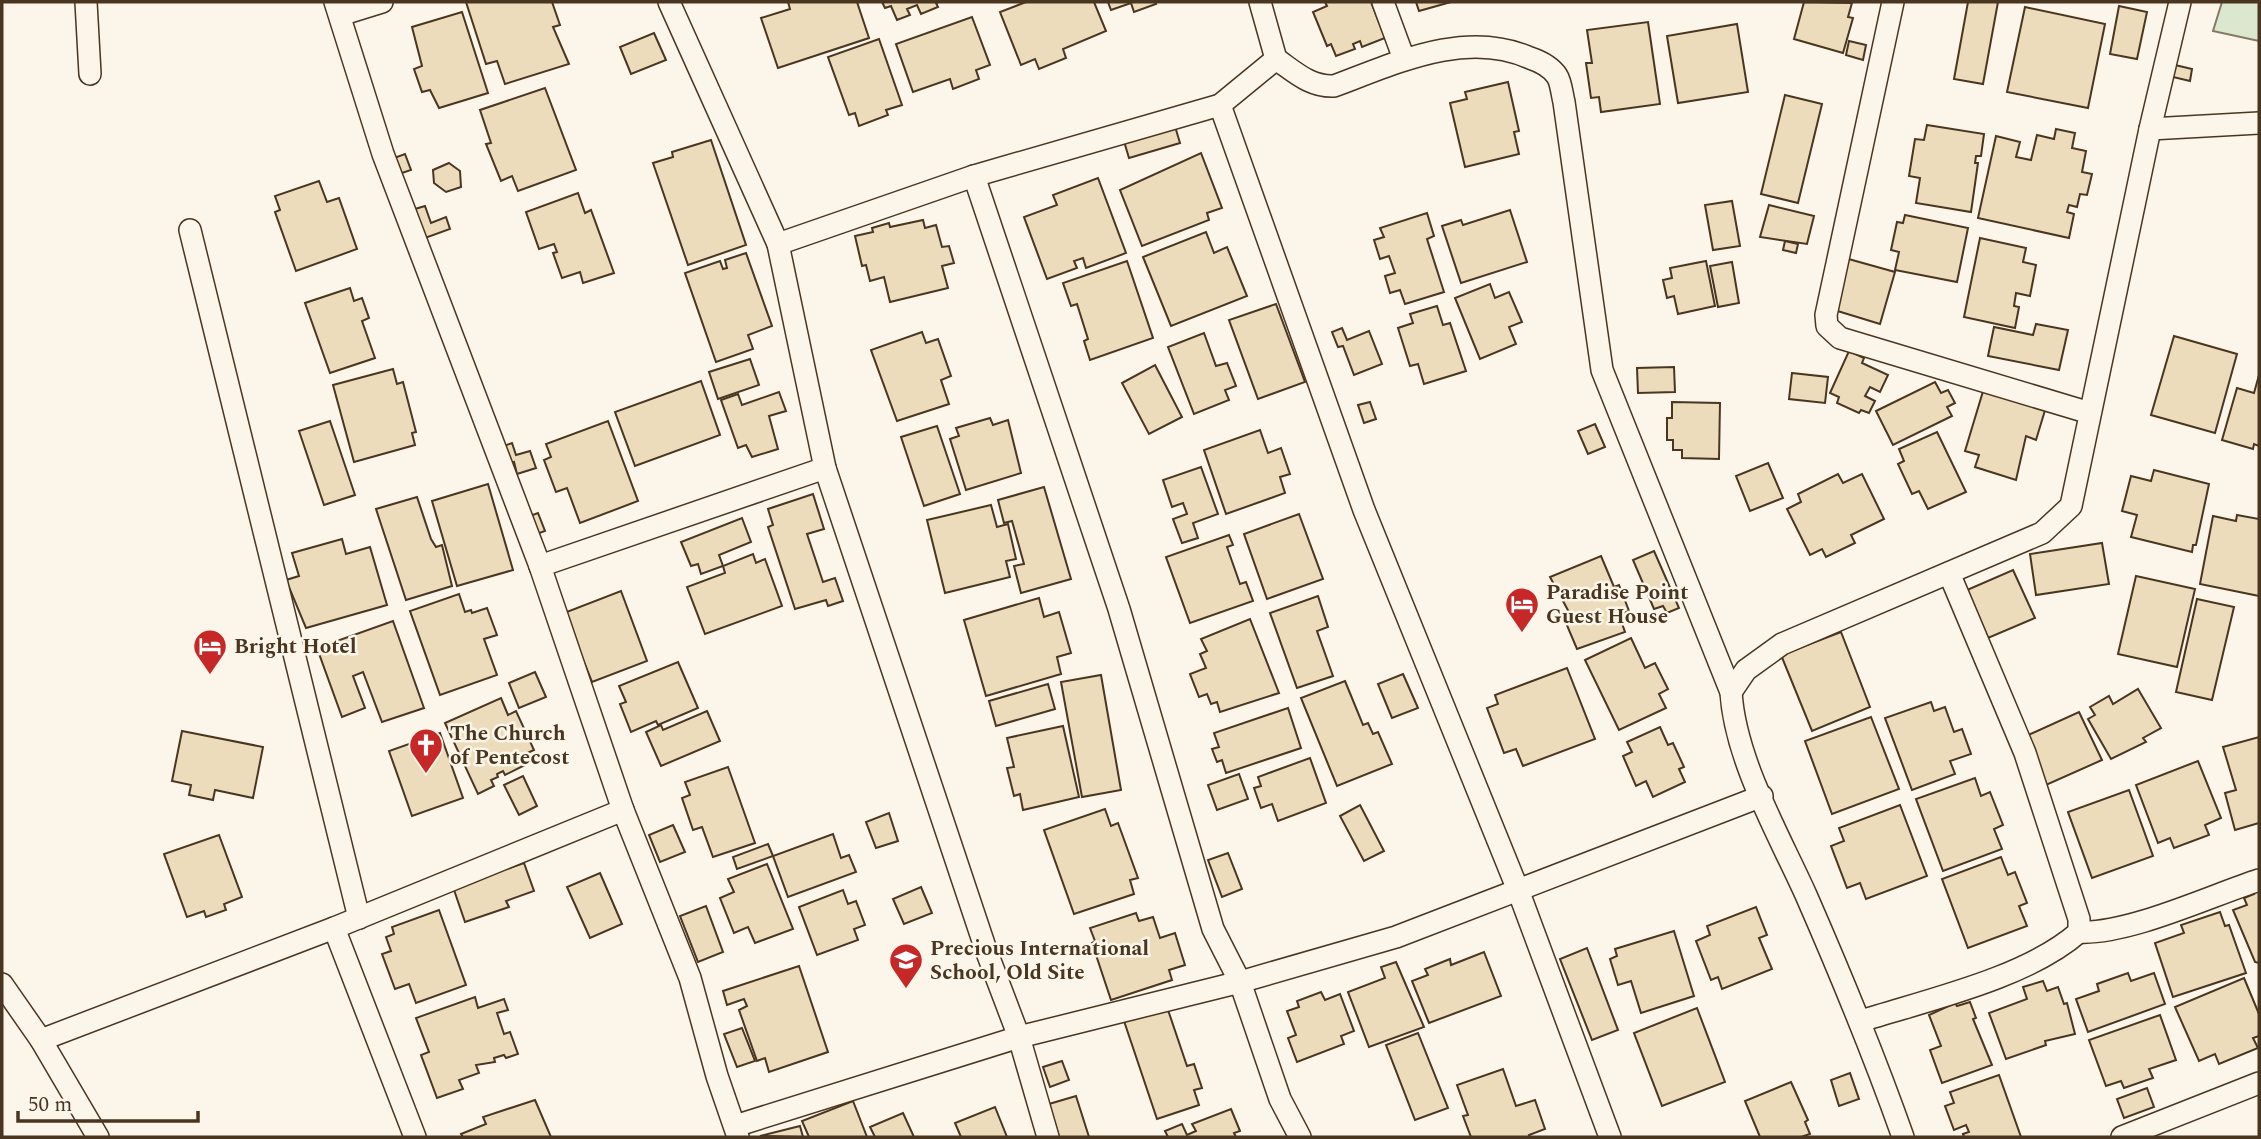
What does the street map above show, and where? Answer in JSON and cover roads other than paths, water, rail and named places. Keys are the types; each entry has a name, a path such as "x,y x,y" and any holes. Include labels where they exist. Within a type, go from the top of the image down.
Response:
{"street":[{"path":"86,2 90,74"},
{"path":"382,2 338,8 383,154 540,566 623,810 691,978 717,1076 737,1132 1019,1037 1240,982 1396,937 1762,796"},
{"path":"669,2 778,244 825,468 986,950 1019,1037 1048,1137"},
{"path":"1260,2 1276,59 1309,83 1322,87 1334,86 1404,59 1474,44 1495,46 1542,63 1557,76 1564,102 1602,370 1731,692 1733,723 1762,796 1861,1021 1903,1137"},
{"path":"1383,2 1404,59"},
{"path":"1893,2 1826,315 1827,326 1840,338 2090,413"},
{"path":"1731,692 1746,670 1782,644 2042,533 2071,506 2150,129 2180,2"},
{"path":"778,244 974,176 1220,105 1276,59"},
{"path":"1220,105 1364,510 1518,890 1610,1137"},
{"path":"2150,129 2259,123"},
{"path":"974,176 1119,609 1213,929 1240,982 1280,1099 1300,1137"},
{"path":"190,230 359,918"},
{"path":"540,566 825,468"},
{"path":"1861,1021 1979,984 2061,948 2078,932 2079,919 2025,753 1949,573"},
{"path":"41,1040 334,928 623,810"},
{"path":"2078,932 2100,933 2127,926 2259,880"},
{"path":"334,928 415,1137"},
{"path":"2,984 41,1040 98,1137"},
{"path":"2122,1137 2259,1083"}],"place":[{"name":"Paradise Point Guest House","path":"1522,634"},
{"name":"Bright Hotel","path":"210,676"},
{"name":"The Church of Pentecost","path":"426,775"},
{"name":"Precious International School, Old Site","path":"906,990"}]}
